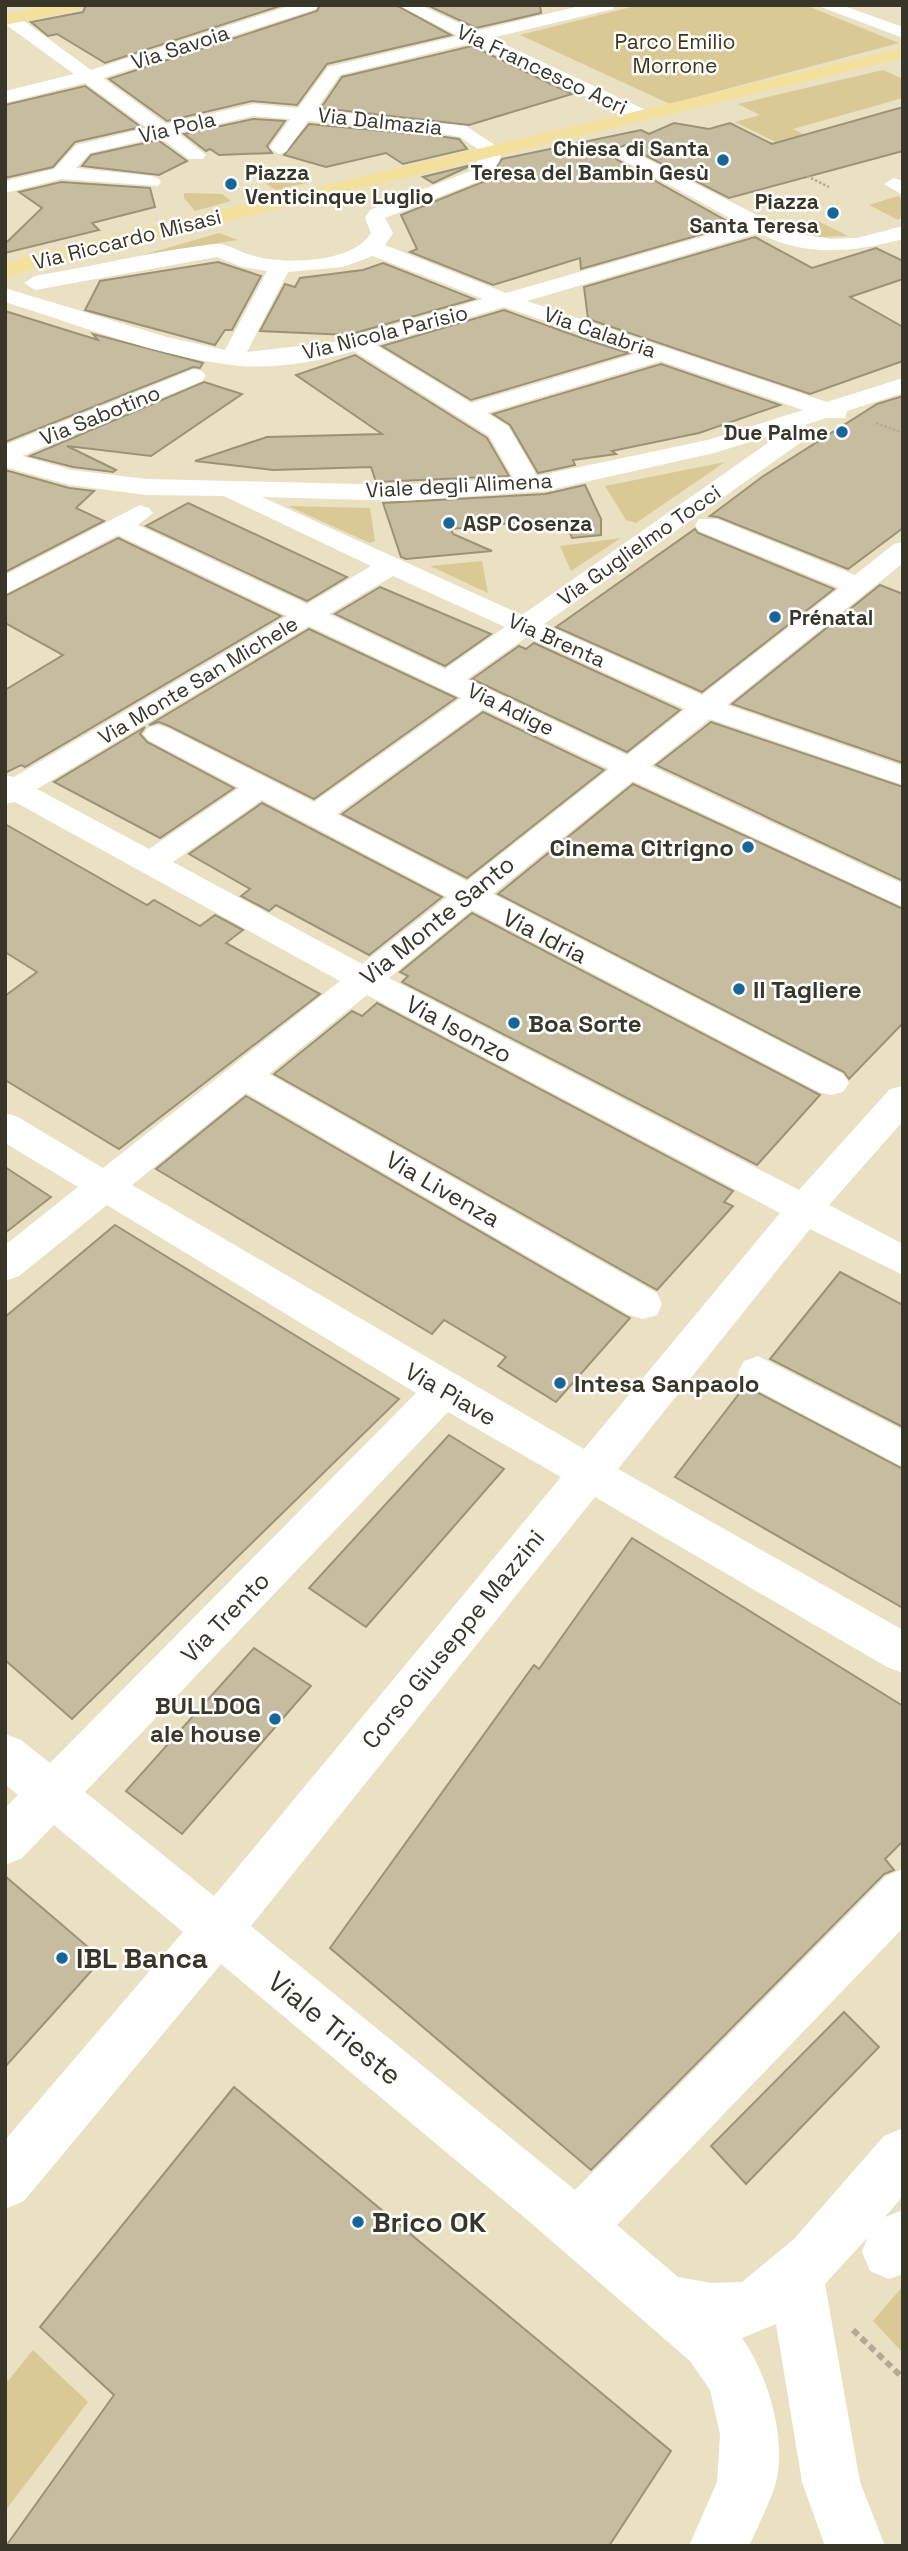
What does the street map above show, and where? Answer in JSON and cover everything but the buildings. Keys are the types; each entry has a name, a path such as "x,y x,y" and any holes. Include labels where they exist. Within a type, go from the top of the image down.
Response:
{"main road":[{"path":"7,20 76,5"},
{"name":"Via Riccardo Misasi","path":"5,272 38,260 903,54"}],"street":[{"name":"Via Savoia","path":"5,97 90,76 310,5"},
{"name":"Via Francesco Acri","path":"406,5 641,115"},
{"path":"279,148 334,71 607,5"},
{"path":"824,5 903,33"},
{"path":"230,14 247,25"},
{"path":"7,20 90,76 196,155"},
{"name":"Via Pola","path":"61,173 83,149 253,110 305,113"},
{"name":"Via Dalmazia","path":"305,113 466,132 492,150"},
{"path":"35,283 219,250 247,261 280,266 333,262 373,248 382,233 375,218 377,214 480,174 489,162 492,150"},
{"path":"624,153 784,238 830,245 898,238"},
{"path":"5,187 61,173 151,182"},
{"name":"Via Nicola Parisio","path":"5,295 162,343 232,358 288,356 357,343 761,226"},
{"name":"Via Calabria","path":"373,248 507,301 829,411 872,422"},
{"path":"5,264 38,260"},
{"path":"38,260 30,272 52,310"},
{"path":"232,358 280,266"},
{"path":"357,343 499,431 529,484"},
{"path":"466,412 664,353"},
{"name":"Via Sabotino","path":"5,456 194,376"},
{"name":"Viale degli Alimena","path":"5,456 70,477 146,487 403,493 529,484 714,446 903,385"},
{"name":"Via Guglielmo Tocci","path":"449,679 829,411"},
{"path":"5,586 184,486"},
{"name":"Via Brenta","path":"218,487 706,708 903,776"},
{"name":"Via Adige","path":"118,525 449,679 903,897"},
{"path":"708,525 886,570"},
{"name":"Via Monte San Michele","path":"9,789 392,565"},
{"name":"Via Monte Santo","path":"5,1266 630,767 886,570"},
{"path":"315,816 483,696"},
{"name":"Via Idria","path":"158,734 831,1083"},
{"path":"150,863 260,787"},
{"name":"Via Isonzo","path":"9,789 363,979 903,1261"},
{"name":"Via Livenza","path":"243,1075 643,1304"},
{"name":"Corso Giuseppe Mazzini","path":"5,2182 217,1930 804,1209 903,1098"},
{"name":"Via Piave","path":"5,1126 444,1390 903,1653"},
{"path":"758,1372 903,1450"},
{"name":"Via Trento","path":"5,1842 444,1390"},
{"name":"Viale Trieste","path":"5,1755 577,2227 710,2341 736,2378 749,2434 746,2484 719,2546"},
{"path":"577,2227 903,1893"},
{"path":"664,2301 709,2312 755,2306 796,2275 903,2155"},
{"path":"796,2275 831,2483 855,2546"}],"path":[{"path":"807,176 829,187"},
{"path":"872,422 903,433"}],"green space":[{"name":"Parco Emilio Morrone","path":"639,5 805,5 899,43 670,104 520,35"},
{"path":"883,70 903,79 903,98 793,129 857,161 830,169 735,122 760,115 738,104"},
{"path":"280,170 311,182 276,190 266,184"},
{"path":"184,193 222,194 231,201 195,211 184,198"},
{"path":"898,196 903,199 903,216 898,220 869,205"},
{"path":"818,221 848,236 819,237 788,231"},
{"path":"219,233 238,240 143,255"},
{"path":"725,462 636,523 626,520 605,486"},
{"path":"288,506 370,508 375,541 370,543"},
{"path":"621,538 571,571 560,546"},
{"path":"482,561 488,593 430,566"},
{"path":"903,2286 903,2353 873,2321"},
{"path":"33,2350 88,2402 5,2511 5,2379 8,2381"}],"place":[{"name":"Chiesa di Santa Teresa del Bambin Gesù","path":"723,160"},
{"name":"Piazza Venticinque Luglio","path":"231,184"},
{"name":"Piazza Santa Teresa","path":"833,213"},
{"name":"Due Palme","path":"842,432"},
{"name":"ASP Cosenza","path":"449,523"},
{"name":"Prénatal","path":"775,617"},
{"name":"Cinema Citrigno","path":"748,847"},
{"name":"Il Tagliere","path":"739,989"},
{"name":"Boa Sorte","path":"514,1023"},
{"name":"Intesa Sanpaolo","path":"560,1383"},
{"name":"BULLDOG ale house","path":"275,1719"},
{"name":"IBL Banca","path":"62,1958"},
{"name":"Brico OK","path":"358,2222"}]}
